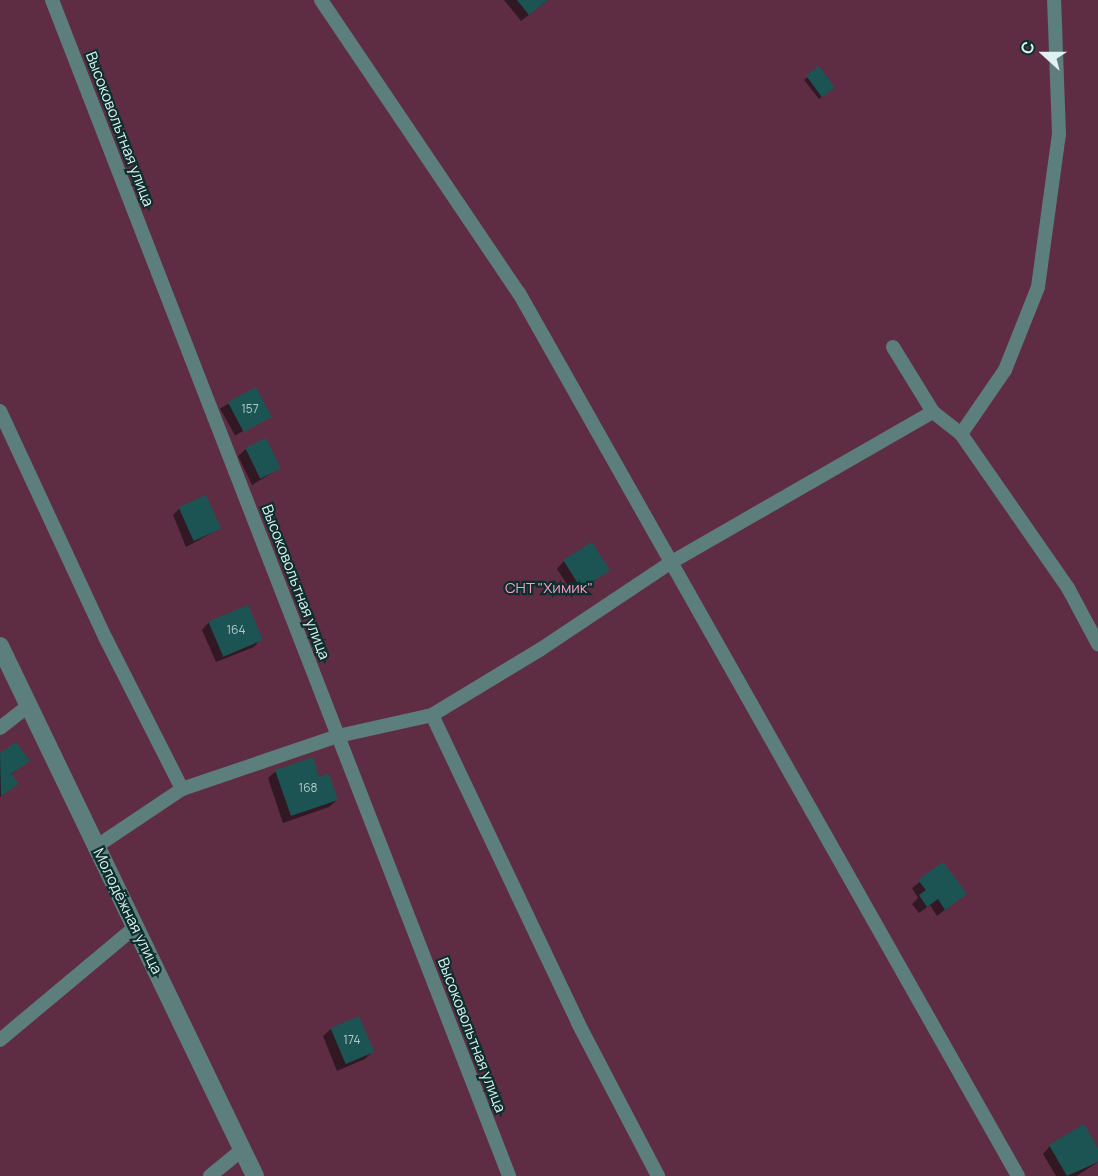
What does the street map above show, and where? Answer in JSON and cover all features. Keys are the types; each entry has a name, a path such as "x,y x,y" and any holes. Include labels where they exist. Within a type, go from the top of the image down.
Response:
{"street":[{"name":"Молодёжная улица","path":"0,646 255,1176"}],"lane":[{"name":"Высоковольтная улица","path":"52,0 509,1176"},
{"path":"321,0 519,292 1018,1176"},
{"path":"961,434 1005,370 1038,287 1059,134 1054,0"},
{"path":"892,347 933,412 961,434 1068,588 1098,644"},
{"path":"0,411 106,639 182,789"},
{"path":"97,846 182,789 338,736 432,715 541,649 670,563 933,412"},
{"path":"0,728 29,705"},
{"path":"432,715 557,981 658,1176"},
{"path":"0,1040 135,927"},
{"path":"210,1176 243,1149"}],"green space":[{"name":"СНТ \"Химик\"","path":"0,0 1098,0 1098,1176 0,1176"}],"building":[{"path":"517,0 548,0 529,15"},
{"path":"819,66 835,88 822,97 806,75"},
{"path":"256,387 272,417 244,432 228,402"},
{"path":"266,438 281,469 260,479 245,448"},
{"path":"206,495 221,529 194,541 179,507"},
{"path":"592,542 610,571 581,589 563,560"},
{"path":"248,605 263,640 223,657 208,622"},
{"path":"16,742 30,761 11,774 19,784 1,796 0,753"},
{"path":"313,757 319,777 329,774 338,800 291,816 275,770"},
{"path":"943,862 967,894 945,910 938,899 927,907 919,895 926,890 918,880"},
{"path":"359,1016 374,1052 346,1064 330,1028"},
{"path":"1084,1124 1098,1148 1098,1162 1067,1176 1049,1145"}]}
